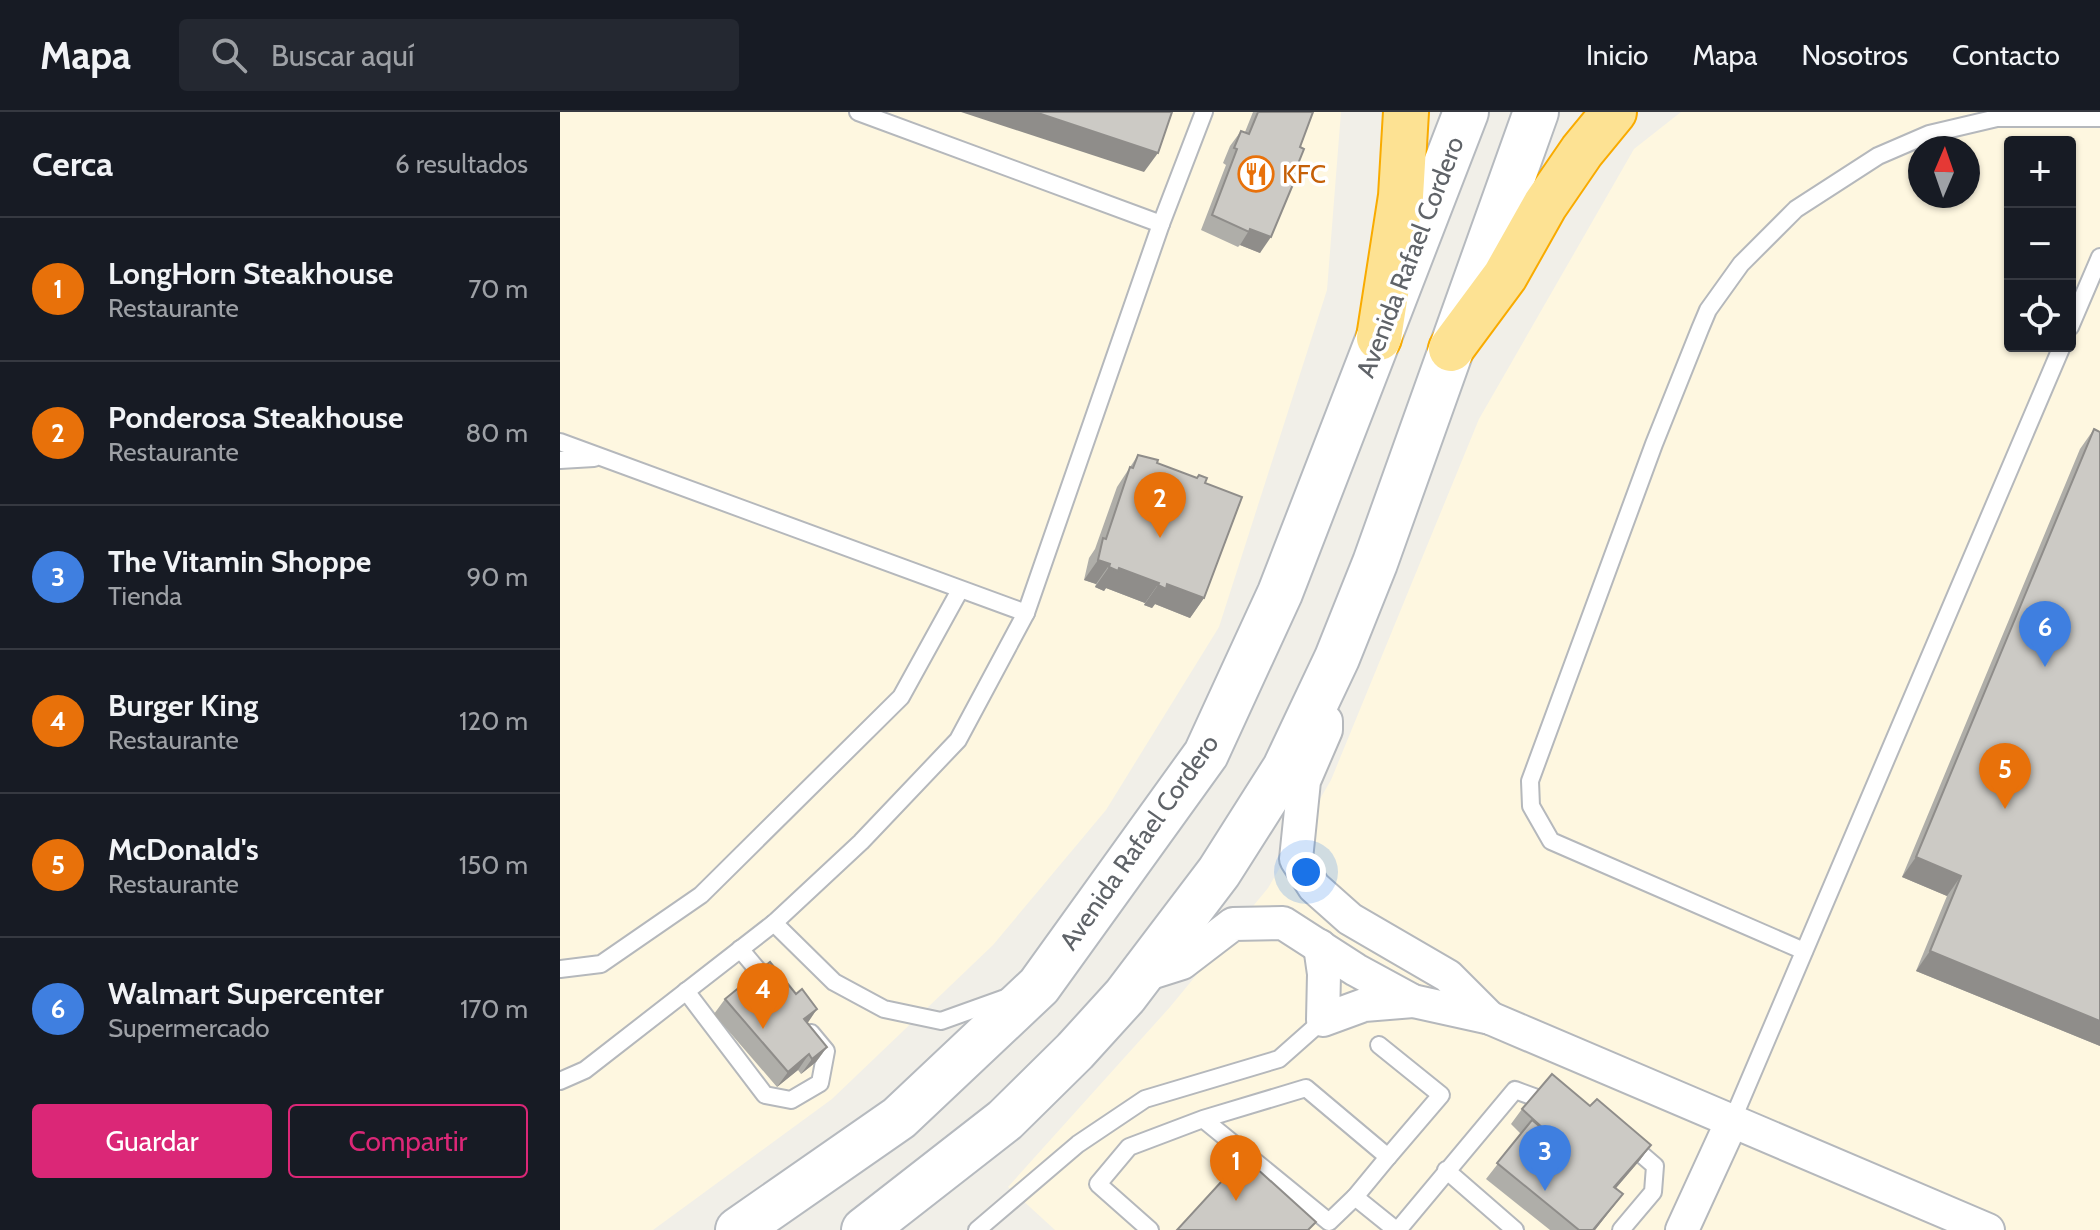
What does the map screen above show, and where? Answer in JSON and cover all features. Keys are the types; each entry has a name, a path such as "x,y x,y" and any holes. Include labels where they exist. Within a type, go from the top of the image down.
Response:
{"highway":[{"path":"1379,338 1401,196 1406,112"},
{"path":"1451,349 1505,276 1545,205 1582,151 1614,112"}],"main road":[{"name":"Avenida Rafael Cordero","path":"738,1230 899,1118 1039,986 1206,754 1280,593 1466,112"},
{"path":"864,1230 1005,1120 1075,1051 1141,976 1219,872 1285,768 1325,683 1375,563 1536,112"}],"street":[{"path":"1325,683 1326,730 1304,781 1296,859 1314,887 1350,919 1448,976 1490,1018"},
{"path":"1141,976 1182,963 1233,924 1283,923 1356,970 1413,1001 1490,1018 1988,1230"},
{"path":"1320,946 1324,974 1323,1020 1364,1005 1413,1001"},
{"path":"1682,1230 1732,1121"}],"lane":[{"path":"858,112 1161,224"},
{"path":"560,1081 585,1070 774,923 861,842 958,740 1026,613 1161,224 1204,112"},
{"path":"1804,951 1551,841 1531,806 1530,781 1654,444 1708,310 1741,264 1796,209 1878,156 1929,134 1997,118 2100,118"},
{"path":"2076,313 2100,257"},
{"path":"1732,1121 2059,352"},
{"path":"560,442 1026,613"},
{"path":"560,460 599,457"},
{"path":"560,969 601,964 701,895 901,697 960,590"},
{"path":"774,923 834,982 884,1009 941,1021 1039,986"},
{"path":"686,991 765,1095 791,1100 820,1083 826,1051 740,949"},
{"path":"977,1230 1078,1144 1145,1099 1279,1059 1323,1020"},
{"path":"1203,1119 1329,1222 1355,1197 1441,1095 1379,1045"},
{"path":"1150,1230 1098,1184 1129,1147 1203,1119 1306,1088 1388,1157"},
{"path":"1355,1197 1397,1230 1515,1090 1567,1110"},
{"path":"1619,1135 1655,1166 1653,1192 1621,1230"},
{"path":"1446,1170 1515,1230"}],"shaded area":[{"path":"560,112 1341,112 1327,290 1219,627 1106,810 993,945 832,1099 653,1230 560,1230"},
{"path":"1681,112 2100,112 2100,1230 1055,1230 1008,1187 1170,1007 1268,888 1331,780 1479,419 1634,149"}],"building":[{"path":"1035,112 1172,112 1158,153"},
{"name":"KFC","path":"1258,112 1313,112 1300,147 1304,149 1296,169 1299,170 1271,237 1250,229 1249,232 1212,215 1241,131 1249,134"},
{"path":"2094,429 2100,432 2100,1021 1930,951 1961,876 1916,857"},
{"path":"1138,455 1158,460 1157,463 1197,478 1199,475 1207,478 1205,483 1242,497 1204,598 1167,584 1166,589 1159,583 1119,568 1118,571 1098,560 1103,538 1106,539 1130,467 1133,468"},
{"path":"770,962 796,994 802,989 817,1009 804,1019 827,1047 812,1059 809,1054 788,1072 725,999"},
{"path":"1552,1074 1590,1106 1597,1099 1651,1145 1614,1187 1623,1194 1593,1230 1579,1230 1497,1163 1532,1120 1557,1141 1522,1109"},
{"path":"1244,1157 1316,1222 1308,1230 1177,1230"}],"place":[{"name":"KFC","path":"1256,174"},
{"name":"Ponderosa Steakhouse","path":"1160,538"},
{"name":"Walmart Supercenter","path":"2045,667"},
{"name":"McDonald's","path":"2005,809"},
{"name":"Burger King","path":"763,1029"},
{"name":"The Vitamin Shoppe","path":"1545,1191"},
{"name":"LongHorn Steakhouse","path":"1236,1201"}]}
